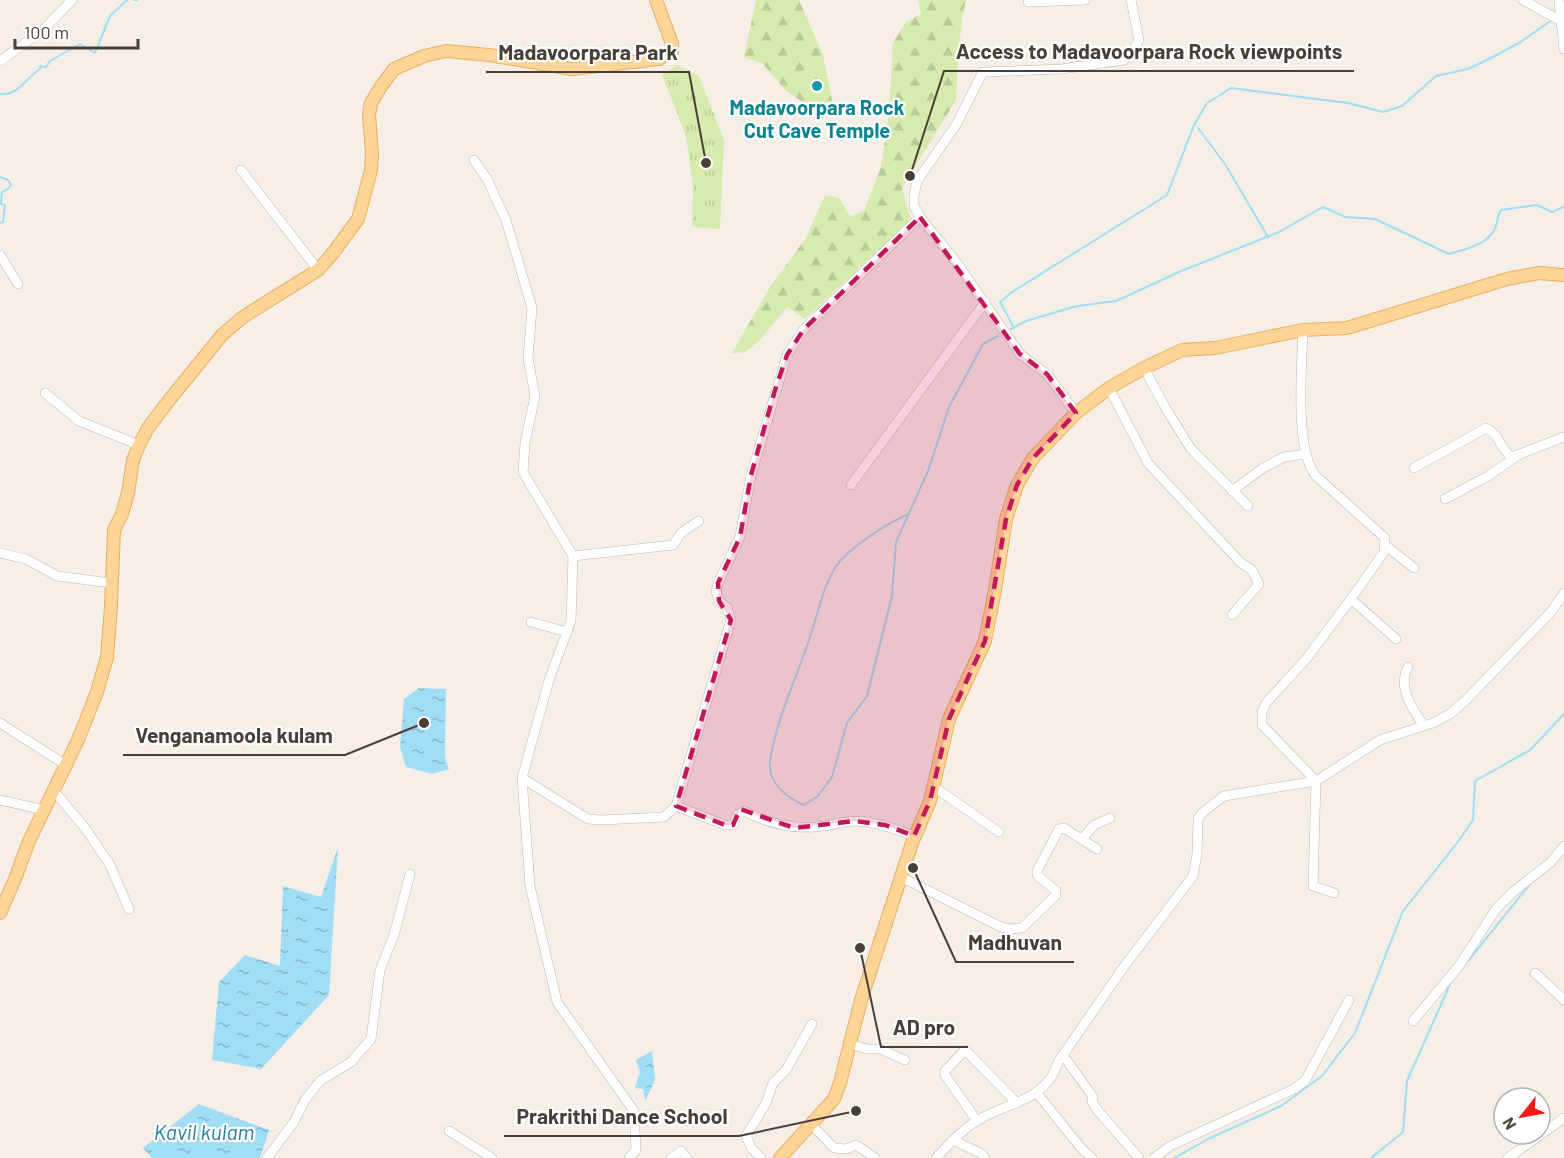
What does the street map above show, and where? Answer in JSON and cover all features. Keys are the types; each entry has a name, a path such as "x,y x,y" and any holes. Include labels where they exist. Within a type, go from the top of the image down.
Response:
{"main road":[{"path":"1,910 29,841 87,718 107,657 114,530 122,514 133,460 139,444 170,399 222,335 243,317 318,270 333,254 358,219 371,170 369,114 371,103 394,69 424,56 446,51 489,55 572,69 659,59 672,51 672,44 656,0"},
{"path":"780,1158 834,1099 845,1067 861,1000 914,836 930,801 949,719 985,641 1004,527 1017,485 1033,458 1076,413 1108,388 1182,350 1215,348 1303,330 1347,328 1507,279 1539,273 1564,275"}],"street":[{"path":"0,61 43,30 72,0"},
{"path":"1028,2 1085,0"},
{"path":"1076,413 1047,374 1020,354 954,258 920,217 914,206 914,196 917,181 956,125 983,72 1061,69 1124,60 1139,40 1131,0"},
{"path":"1523,0 1561,21"},
{"path":"1559,0 1564,49"},
{"path":"474,160 487,179 506,220 532,308 528,358 535,396 525,443 523,472 573,556 571,621 549,680 522,778 530,886 556,1002 634,1112 636,1150 629,1158"},
{"path":"241,170 318,270"},
{"path":"522,778 588,819 664,817 676,806 731,620 728,607 719,600 716,591 740,537 751,474 787,355 804,329 920,217"},
{"path":"0,255 18,284"},
{"path":"851,485 985,302"},
{"path":"1303,330 1301,397 1306,454 1311,471 1385,538 1384,552 1351,599 1307,658 1266,703 1262,712 1262,725 1316,782 1313,886 1334,893"},
{"path":"1144,368 1191,449 1248,507"},
{"path":"1108,388 1148,463 1241,563 1252,570 1259,584 1232,615"},
{"path":"45,393 79,421 139,444"},
{"path":"1414,468 1486,428 1496,435 1507,454 1512,457 1517,456"},
{"path":"1445,499 1488,476 1517,456 1564,437"},
{"path":"1232,491 1263,468 1284,457 1306,454"},
{"path":"573,556 673,545 682,532 699,521"},
{"path":"1385,545 1414,568"},
{"path":"0,553 26,560 57,576 111,583"},
{"path":"936,1158 953,1140 977,1121 1017,1103 1036,1092 1050,1079 1062,1055 1123,968 1193,876 1197,854 1198,819 1202,813 1224,796 1316,782 1380,740 1450,714 1551,612 1564,593"},
{"path":"1351,599 1396,639"},
{"path":"531,622 567,632"},
{"path":"1408,667 1404,675 1405,694 1423,725"},
{"path":"0,723 66,765"},
{"path":"934,787 999,832"},
{"path":"54,791 85,828 110,864 129,909"},
{"path":"0,800 44,810"},
{"path":"676,806 725,825 733,825 737,815 744,811 777,825 794,828 855,821 885,825 914,836"},
{"path":"1082,839 1094,825 1110,818"},
{"path":"901,877 1001,927 1022,928 1056,895 1056,891 1037,875 1037,871 1058,830 1063,828 1097,849"},
{"path":"1413,1021 1459,966 1496,909 1564,848"},
{"path":"267,1158 294,1122 305,1100 320,1082 351,1062 371,1039 380,970 394,936 410,874"},
{"path":"1535,973 1564,1000"},
{"path":"1154,1158 1170,1146 1294,1089 1305,1081 1349,1000"},
{"path":"761,1158 752,1149 746,1136 766,1103 773,1083 786,1070 812,1024"},
{"path":"850,1044 867,1049 880,1049 905,1060"},
{"path":"977,1121 945,1075 948,1065 965,1050 1017,1103"},
{"path":"1062,1055 1093,1097 1092,1101 1098,1111 1139,1158"},
{"path":"1036,1092 1092,1158"},
{"path":"1508,1158 1564,1118"},
{"path":"812,1124 831,1147 842,1150 856,1145 875,1158"},
{"path":"448,1131 492,1158"},
{"path":"953,1140 982,1154 985,1158"},
{"path":"671,1158 681,1151 687,1158"}],"highlighted area":[{"path":"920,217 1020,354 1047,374 1076,413 1033,458 1017,485 1006,519 985,641 949,719 930,801 914,836 885,825 855,821 794,828 740,809 733,825 725,825 676,806 731,620 719,601 718,583 740,537 751,475 775,390 787,355 804,329"}],"green space":[{"path":"756,0 799,0 823,55 833,105 822,115 786,91 763,64 744,57"},
{"path":"918,0 966,0 958,56 956,100 902,188 911,220 805,319 787,307 761,339 745,352 732,353 770,287 806,238 825,195 839,198 850,216 864,211 881,167 889,113 893,43 905,23 921,14"},
{"path":"677,65 699,76 724,140 720,229 692,227 693,186 686,136 662,75"}],"water":[{"path":"419,688 446,689 445,757 449,769 432,774 406,767 400,747 404,699"},
{"path":"338,847 329,995 261,1069 212,1060 219,982 245,955 280,966 283,886 321,897"},
{"path":"652,1051 655,1080 645,1101 643,1089 635,1088 640,1072 636,1060"},
{"name":"Kavil kulam","path":"199,1104 269,1130 260,1158 152,1158 143,1148"}],"waterway":[{"path":"0,94 17,89 40,69 40,66 46,67 50,61 80,44 95,53 110,16 127,0"},
{"path":"1014,328 1000,302 1012,292 1167,195 1194,125 1207,103 1231,88 1348,103 1383,112 1402,106 1436,76 1468,69 1487,60 1519,43 1552,20"},
{"path":"1198,128 1225,164 1268,237"},
{"path":"0,177 8,180 11,185 2,192 1,203"},
{"path":"0,223 3,222 5,205 1,204"},
{"path":"1011,329 1026,321 1077,306 1116,301 1179,272 1279,232 1323,207 1345,217 1375,219 1449,254 1475,246 1487,239 1495,228 1501,210 1537,205 1552,212 1564,207"},
{"path":"909,514 900,518 890,523 849,552 835,568 823,593 806,650 779,724 770,761 774,781 787,795 803,805 817,797 832,777 847,723 867,696 892,596 896,542 928,471 949,407 983,344 998,336"},
{"path":"1174,1158 1208,1139 1281,1106 1322,1076 1355,1033 1403,911 1473,820 1475,781 1530,750 1564,714"},
{"path":"1468,961 1530,884"},
{"path":"1371,1158 1403,1132 1407,1081 1451,982"}],"place":[{"name":"Madavoorpara Rock Cut Cave Temple","path":"817,86"},
{"name":"Madavoorpara Park","path":"706,163"},
{"name":"Access to Madavoorpara Rock viewpoints","path":"910,176"},
{"name":"Venganamoola kulam","path":"424,723"},
{"name":"Madhuvan","path":"913,868"},
{"name":"AD pro","path":"860,948"},
{"name":"Prakrithi Dance School","path":"856,1111"}]}
